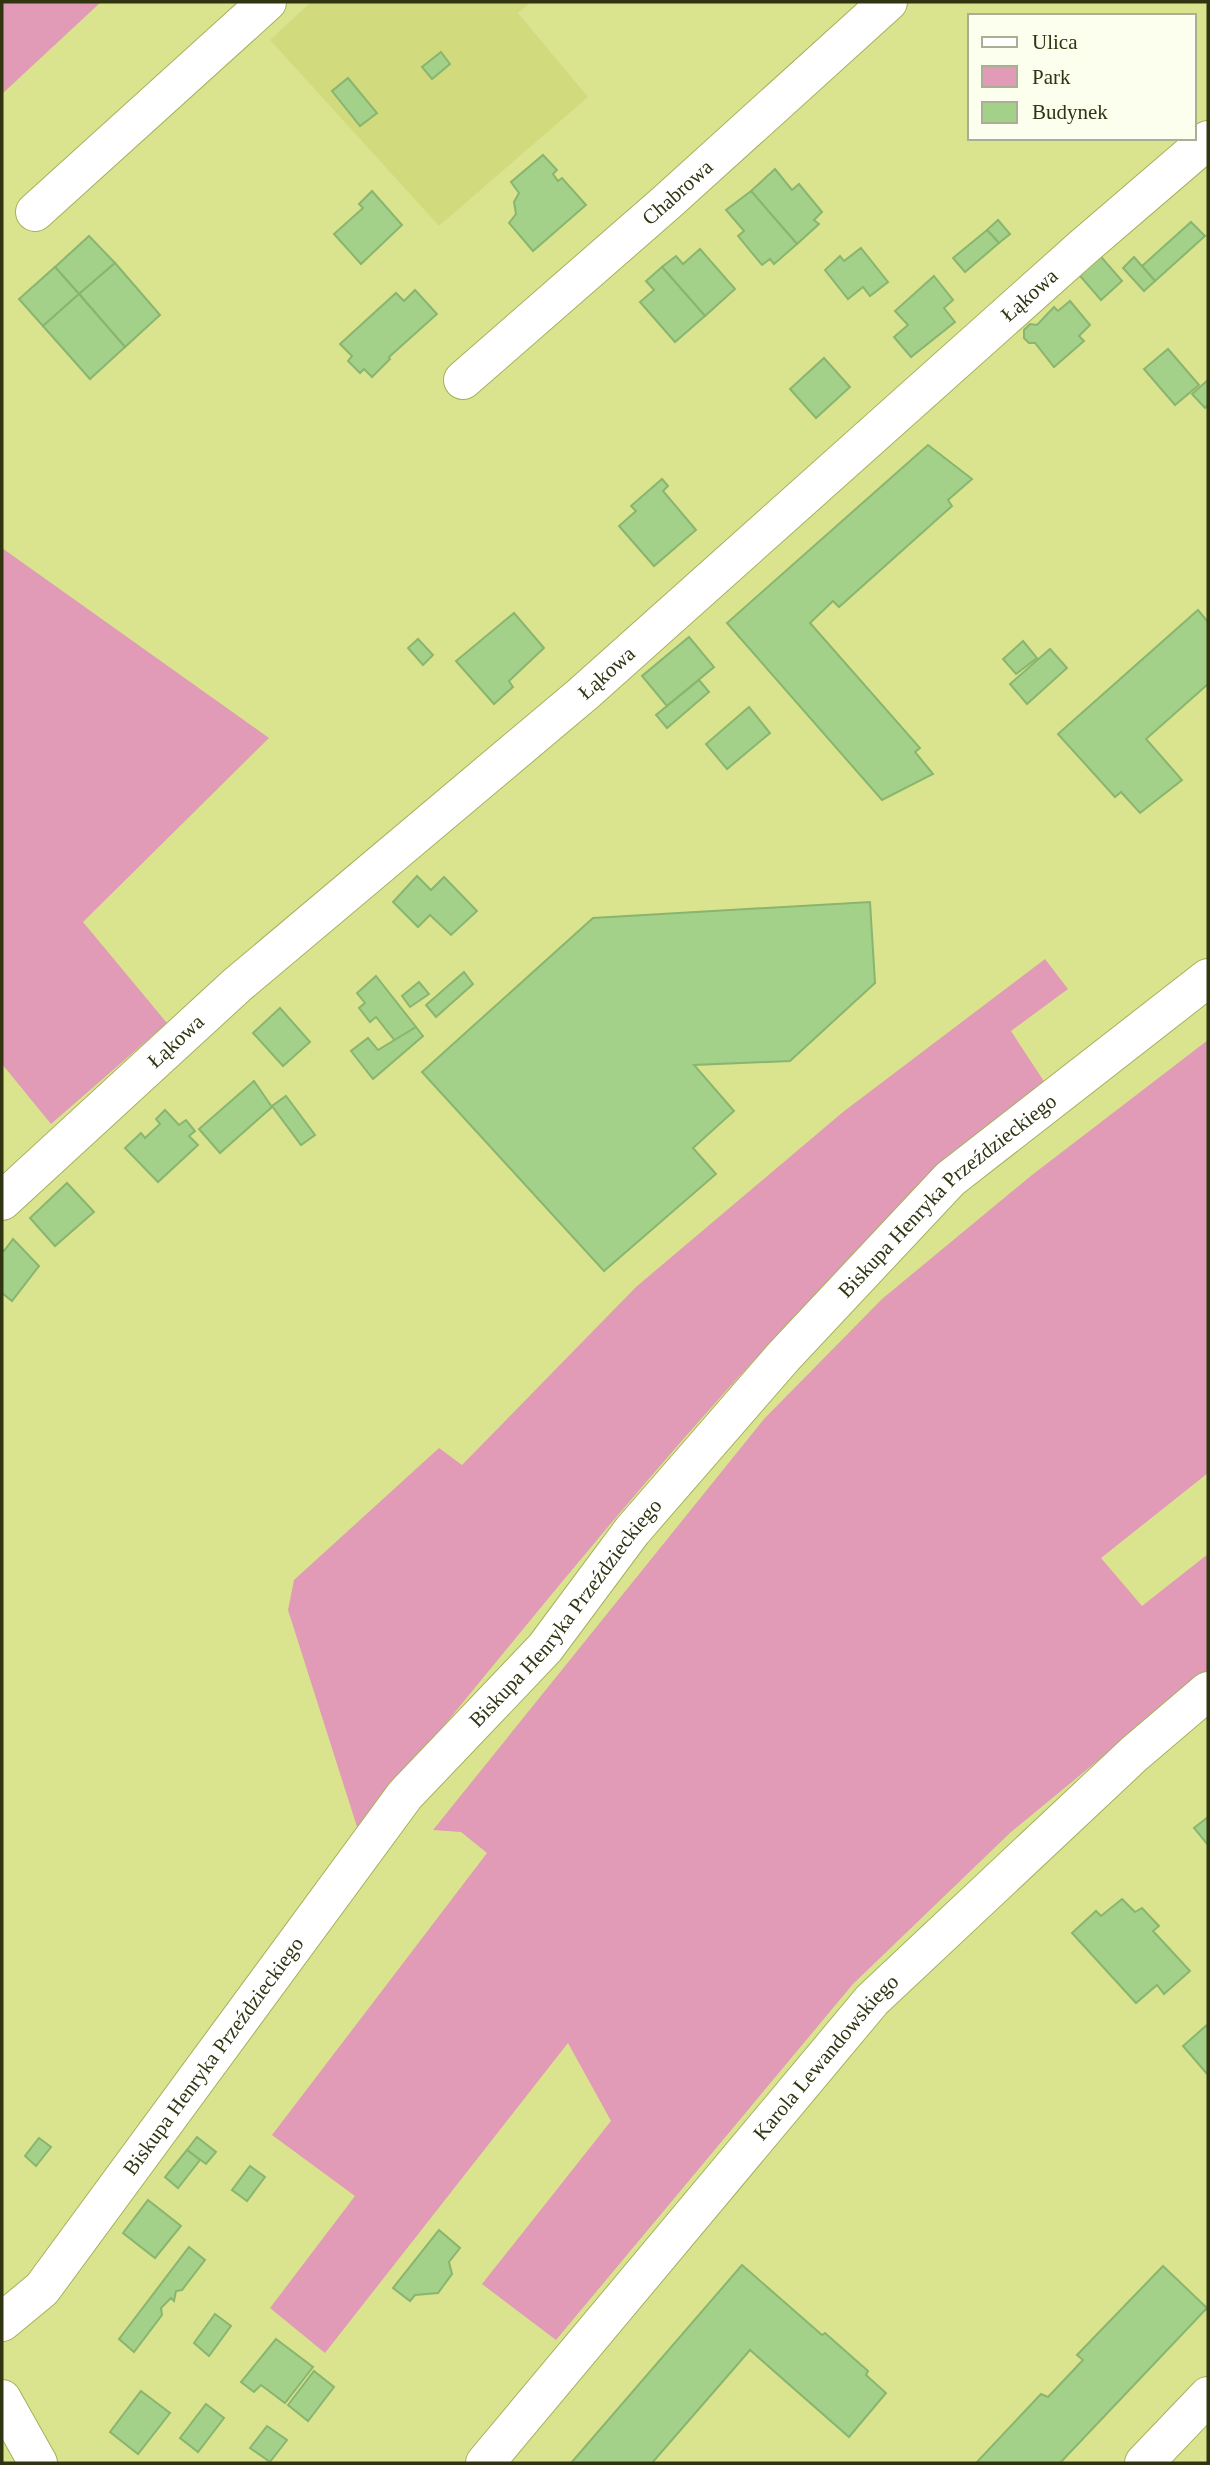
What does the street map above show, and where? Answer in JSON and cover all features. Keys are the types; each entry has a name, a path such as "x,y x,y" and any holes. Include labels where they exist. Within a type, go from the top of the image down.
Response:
{"street":[{"path":"35,212 267,2"},
{"name":"Chabrowa","path":"463,380 667,202 888,2"},
{"name":"Łąkowa","path":"2,1202 237,985 583,694 1081,249 1208,140"},
{"name":"Biskupa Henryka Przeździeckiego","path":"2,2322 41,2289 405,1795 545,1648 632,1531 784,1356 950,1180 1208,978"},
{"name":"Karola Lewandowskiego","path":"485,2463 872,2000 1135,1754 1208,1691"},
{"path":"1144,2463 1208,2396"},
{"path":"2,2399 38,2463"}],"shaded area":[{"path":"311,2 531,2 518,13 588,97 439,226 270,40"}],"green space":[{"path":"2,2 101,2 2,94"},
{"path":"2,548 269,738 83,922 167,1023 51,1124 2,1064"},
{"path":"1045,959 1068,989 1011,1031 1049,1089 917,1195 768,1345 628,1504 358,1830 288,1610 294,1580 439,1448 462,1465 636,1287 843,1112"},
{"path":"1208,1040 1208,1473 1101,1558 1142,1606 1208,1554 1208,1670 1011,1832 853,1984 556,2340 482,2284 611,2121 568,2043 325,2353 270,2308 355,2196 272,2135 487,1853 461,1832 433,1830 764,1419 882,1299 1032,1175"}],"building":[{"path":"441,52 450,64 432,79 422,67"},
{"path":"348,78 377,113 360,126 332,91"},
{"path":"543,155 557,170 553,174 558,181 562,178 586,205 533,251 509,223 516,214 514,202 519,193 511,182"},
{"path":"775,169 792,190 799,184 822,212 814,220 819,224 797,244 751,191"},
{"path":"372,191 402,225 361,264 334,234 363,208 359,204"},
{"path":"751,191 797,244 774,264 770,259 762,265 738,236 744,231 726,210"},
{"path":"998,220 1010,234 999,243 987,230"},
{"path":"1191,222 1205,236 1155,281 1142,266"},
{"path":"987,230 999,243 965,272 953,258"},
{"path":"89,236 115,263 79,294 55,267"},
{"path":"861,248 888,282 870,296 863,287 848,299 825,270 840,256 844,261"},
{"path":"700,249 735,289 705,316 662,267 676,256 683,264"},
{"path":"1096,251 1122,281 1101,300 1075,270"},
{"path":"1134,257 1155,281 1144,291 1123,268"},
{"path":"115,263 160,315 125,347 79,294"},
{"path":"55,267 79,294 43,326 19,299"},
{"path":"662,267 705,316 675,342 640,302 654,290 646,281"},
{"path":"934,276 953,300 944,308 955,322 911,357 894,337 908,325 895,311"},
{"path":"415,290 437,314 389,357 372,377 364,369 360,373 348,361 352,356 340,344 396,293 404,301"},
{"path":"79,294 125,347 90,379 43,326"},
{"path":"1070,301 1090,325 1079,336 1084,341 1054,367 1035,343 1029,343 1024,338 1024,330 1030,324 1037,325 1054,307 1058,311"},
{"path":"1168,349 1199,385 1175,405 1144,369"},
{"path":"824,358 850,387 816,418 790,389"},
{"path":"1208,380 1208,405 1205,408 1192,394"},
{"path":"928,445 972,479 948,500 952,506 839,607 833,601 810,623 920,748 915,752 933,774 882,800 727,623"},
{"path":"662,479 668,486 663,491 696,530 654,566 619,526 636,511 631,506"},
{"path":"1198,610 1208,622 1208,684 1146,739 1182,780 1140,813 1121,792 1115,797 1058,734"},
{"path":"514,613 544,648 509,681 513,687 494,704 456,661"},
{"path":"689,637 714,667 667,706 642,676"},
{"path":"418,639 433,655 423,665 408,648"},
{"path":"1023,641 1037,658 1016,674 1003,659"},
{"path":"1050,649 1067,668 1027,704 1010,684"},
{"path":"699,680 709,692 667,728 656,715"},
{"path":"749,707 770,733 727,769 706,744"},
{"path":"417,876 431,890 444,877 477,911 451,935 430,915 418,927 393,902"},
{"path":"870,902 875,983 790,1061 694,1065 734,1111 693,1148 716,1174 604,1271 422,1072 593,918"},
{"path":"464,972 473,984 436,1017 426,1005"},
{"path":"376,976 416,1027 396,1042 376,1017 370,1022 359,1008 365,1003 357,993"},
{"path":"419,982 429,994 410,1007 402,996"},
{"path":"280,1008 310,1042 283,1066 253,1033"},
{"path":"416,1027 423,1036 373,1079 351,1051 368,1038 378,1050"},
{"path":"254,1081 272,1107 220,1153 199,1129"},
{"path":"286,1096 315,1135 301,1145 272,1106"},
{"path":"165,1110 179,1125 186,1120 195,1131 189,1136 198,1145 158,1182 125,1148 141,1133 145,1138 160,1124 156,1119"},
{"path":"67,1183 94,1212 55,1246 30,1218"},
{"path":"13,1239 39,1266 12,1301 2,1293 2,1249 4,1251"},
{"path":"1208,1817 1208,1845 1194,1828"},
{"path":"1122,1899 1135,1912 1142,1908 1159,1926 1153,1931 1190,1971 1164,1994 1157,1985 1136,2003 1072,1933 1096,1911 1101,1916"},
{"path":"1208,2024 1208,2075 1183,2046"},
{"path":"197,2137 216,2152 206,2164 187,2150"},
{"path":"39,2138 51,2147 36,2166 25,2156"},
{"path":"187,2150 200,2160 178,2188 165,2177"},
{"path":"250,2166 265,2177 247,2201 232,2190"},
{"path":"148,2200 181,2226 155,2258 123,2233"},
{"path":"439,2230 460,2248 449,2262 452,2274 438,2293 415,2295 410,2301 393,2288"},
{"path":"189,2247 205,2260 182,2290 176,2291 174,2301 171,2298 161,2308 162,2315 134,2352 119,2339"},
{"path":"742,2265 868,2371 866,2375 886,2393 849,2437 750,2350 652,2463 571,2463"},
{"path":"1163,2266 1207,2308 1060,2463 976,2463 1041,2394 1048,2397 1083,2360 1077,2355"},
{"path":"215,2314 231,2326 209,2356 194,2343"},
{"path":"276,2339 313,2367 285,2403 261,2385 254,2392 241,2382"},
{"path":"314,2371 334,2387 308,2421 288,2405"},
{"path":"141,2391 170,2413 138,2454 110,2432"},
{"path":"206,2404 224,2418 198,2452 180,2438"},
{"path":"267,2426 287,2440 270,2462 250,2448"}]}
